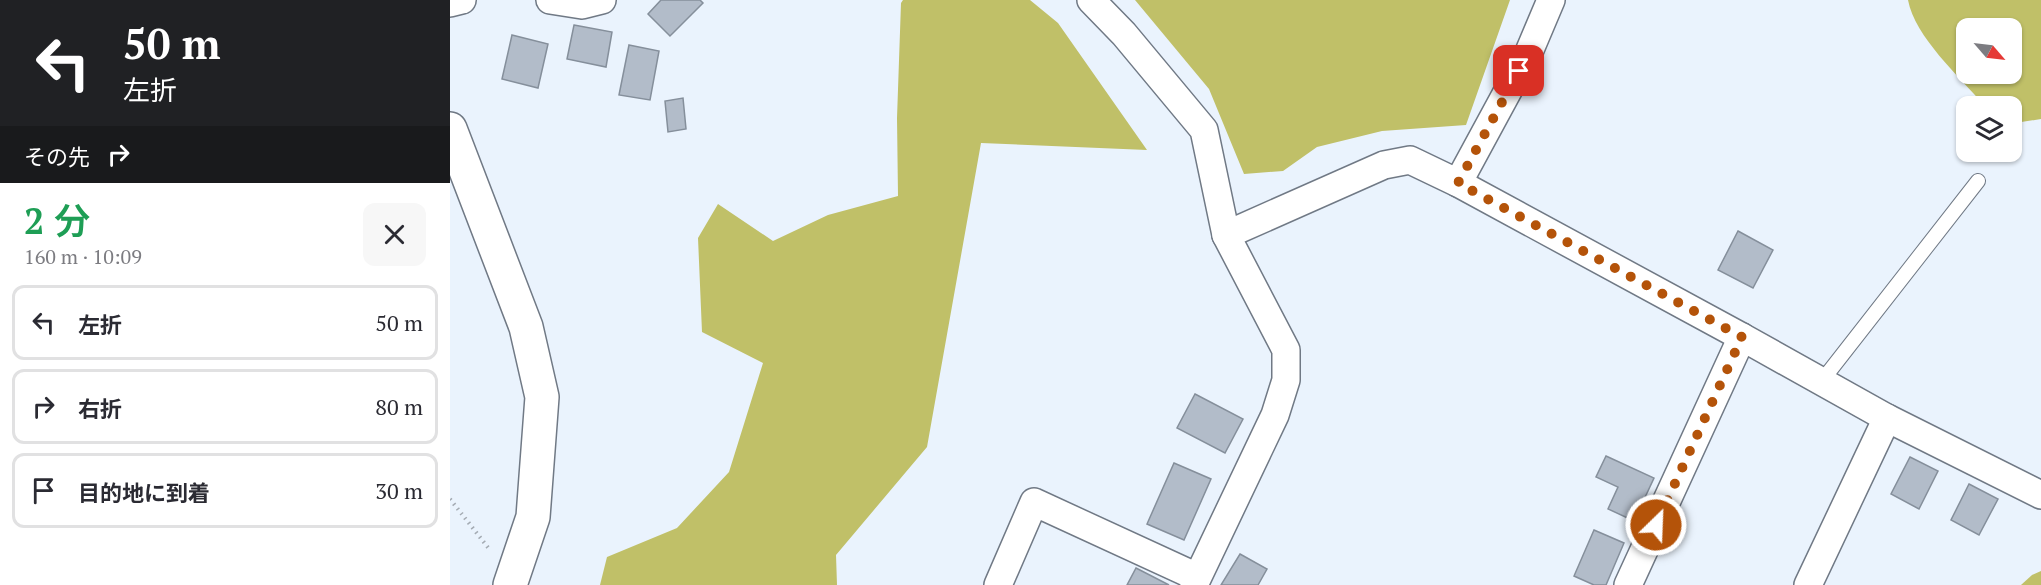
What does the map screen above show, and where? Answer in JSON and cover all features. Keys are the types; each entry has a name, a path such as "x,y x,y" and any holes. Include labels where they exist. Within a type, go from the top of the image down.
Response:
{"street":[{"path":"450,3 462,0"},
{"path":"550,0 582,5 602,0"},
{"path":"998,585 1034,502 1195,581 1275,416 1286,380 1286,350 1226,235 1204,130 1124,34 1091,0"},
{"path":"1458,183 1529,52 1551,0"},
{"path":"450,129 526,327 542,397 533,517 511,581"},
{"path":"1226,235 1384,165 1410,160 1458,183 1887,418 2041,495"},
{"path":"1628,585 1742,337"},
{"path":"1808,585 1887,418"}],"lane":[{"path":"1821,382 1978,182"}],"path":[{"path":"450,499 511,581"}],"shaded area":[{"path":"903,0 1030,0 1058,23 1147,150 981,143 927,447 836,555 837,585 600,585 607,557 677,528 729,472 763,363 702,332 698,238 718,204 773,241 828,215 898,196 897,118 901,3"},
{"path":"1135,0 1510,0 1466,125 1382,131 1317,147 1283,171 1244,174 1209,89"},
{"path":"1908,0 2041,0 2041,119 2022,122 2022,96 1976,96 1965,84 2022,84 2022,18 1956,18 1956,74 1919,28"},
{"path":"2041,571 2041,585 2021,585 2032,575"}],"building":[{"path":"661,0 700,0 703,3 670,36 648,14"},
{"path":"574,25 612,32 606,67 567,59"},
{"path":"512,35 548,44 538,88 502,79"},
{"path":"629,45 659,51 650,100 619,95"},
{"path":"683,98 686,129 668,132 665,101"},
{"path":"1738,231 1773,250 1753,288 1718,270"},
{"path":"1195,394 1243,419 1225,453 1177,428"},
{"path":"1606,456 1654,478 1634,521 1608,509 1618,487 1596,477"},
{"path":"1910,457 1938,471 1919,509 1891,494"},
{"path":"1174,463 1211,479 1184,540 1147,524"},
{"path":"1969,484 1998,499 1979,535 1951,520"},
{"path":"1594,530 1624,543 1606,585 1594,585 1574,576"},
{"path":"1240,554 1267,569 1258,585 1221,585"},
{"path":"1136,568 1169,585 1127,585"}],"route":[{"path":"1519,71 1458,183 1742,337 1656,525"}]}
